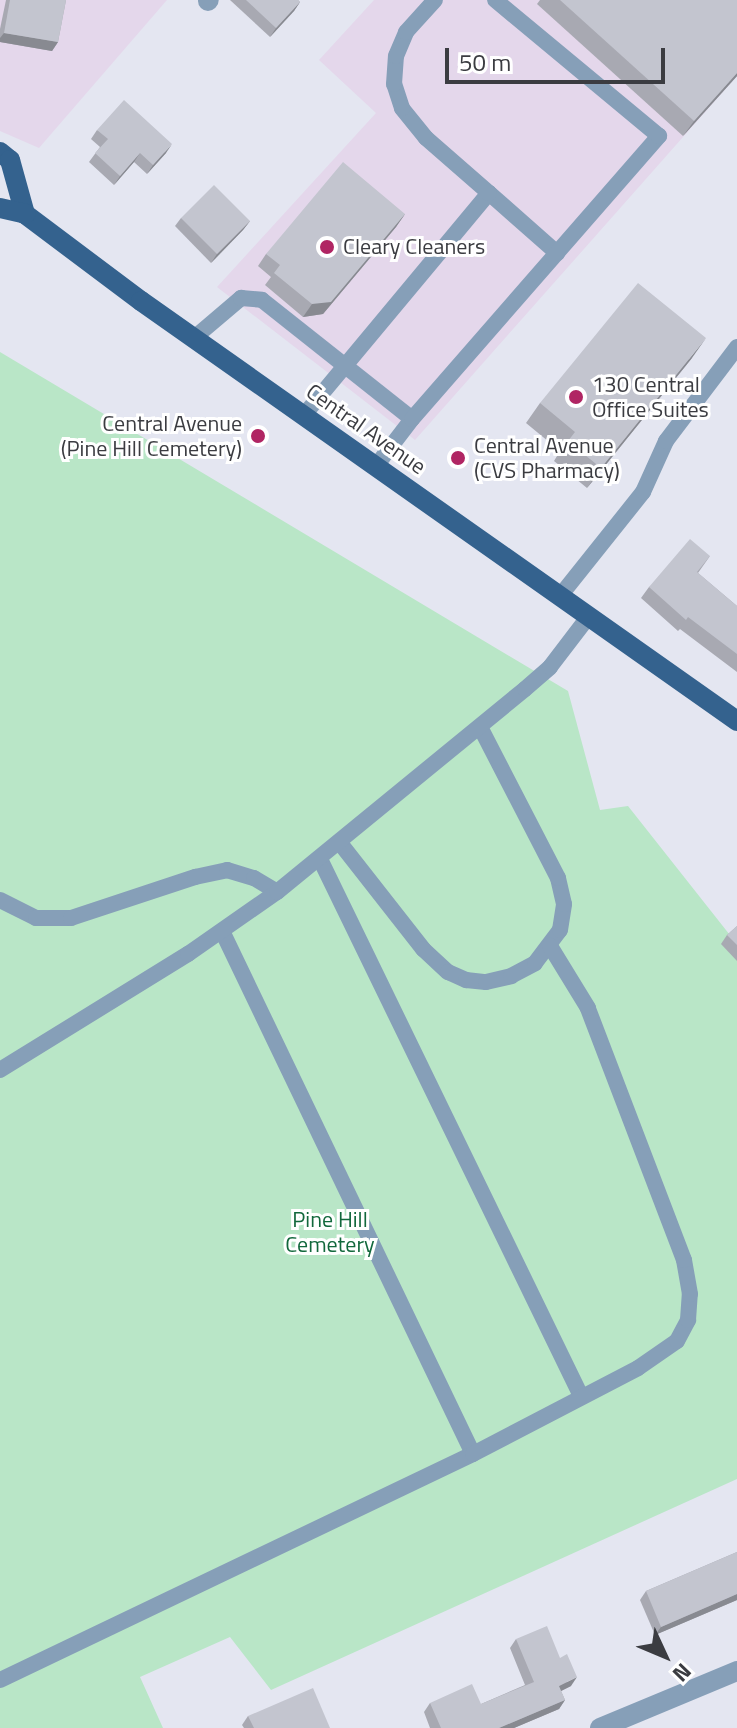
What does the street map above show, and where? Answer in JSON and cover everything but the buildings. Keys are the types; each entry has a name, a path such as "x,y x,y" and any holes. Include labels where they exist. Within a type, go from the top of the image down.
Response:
{"main road":[{"path":"0,152 10,160 25,214 0,208"},
{"name":"Central Avenue","path":"25,214 194,338 737,721"}],"street":[{"path":"600,1728 737,1671"}],"lane":[{"path":"435,0 406,32 396,56 394,84 402,108 426,138 557,253"},
{"path":"376,466 412,419 659,136 495,0"},
{"path":"304,415 489,193"},
{"path":"194,338 241,298 262,300 412,419"},
{"path":"560,596 643,492 666,441 737,347"},
{"path":"0,1070 222,931 320,859 550,667 589,616"},
{"path":"340,843 423,949 448,972 466,980 486,982 511,976 535,963 560,930 564,904 558,878 480,727"},
{"path":"320,859 581,1396"},
{"path":"0,900 36,918 71,918 195,877 227,870 254,878 277,892"},
{"path":"222,931 473,1454"},
{"path":"0,1680 473,1454 638,1368 677,1341 688,1320 690,1294 684,1260 588,1008 550,946"}],"shaded area":[{"path":"0,0 167,0 39,148 0,131"},
{"path":"374,0 737,0 737,76 415,440 217,287 376,113 319,60"}],"green space":[{"name":"Pine Hill Cemetery","path":"0,352 568,691 600,810 628,806 737,944 737,1479 271,1690 230,1637 140,1677 163,1728 0,1728"}],"place":[{"name":"Cleary Cleaners","path":"327,247"},
{"name":"130 Central Office Suites","path":"576,397"},
{"name":"Central Avenue (Pine Hill Cemetery)","path":"258,436"},
{"name":"Central Avenue (CVS Pharmacy)","path":"458,458"}]}
